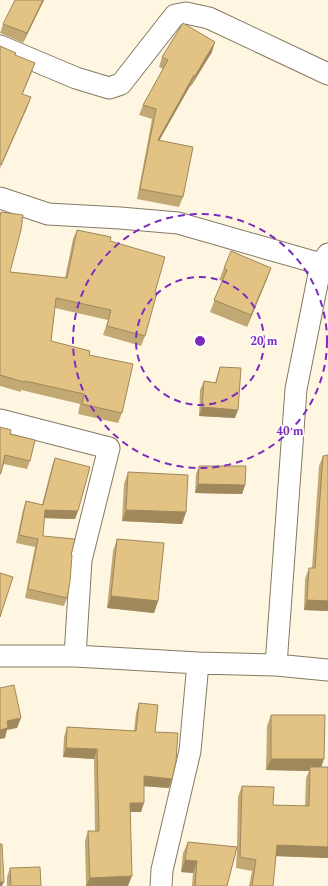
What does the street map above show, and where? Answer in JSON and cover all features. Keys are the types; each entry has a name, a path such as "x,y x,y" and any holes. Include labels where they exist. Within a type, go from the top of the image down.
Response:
{"street":[{"path":"0,46 76,78 109,88 121,84 175,15 186,13 209,18 328,74"},
{"path":"0,198 48,214 178,223 325,259 296,389 276,665"},
{"path":"0,420 109,448 81,560 75,656"},
{"path":"0,656 75,656 198,663 276,665 328,670"},
{"path":"161,886 162,870 190,751 198,663"}],"building":[{"path":"15,0 43,0 27,33 3,24"},
{"path":"183,23 215,42 195,76 194,75 158,140 193,147 183,197 140,189 156,109 143,105 168,60 162,57"},
{"path":"0,46 16,53 15,55 35,63 22,94 31,97 1,165 0,165"},
{"path":"1,212 23,215 21,230 10,272 67,278 77,230 111,237 110,241 165,257 145,336 107,326 111,310 56,298 51,341 90,351 89,355 133,364 122,413 82,404 84,394 24,382 0,375"},
{"path":"231,251 271,268 251,315 214,300 227,270 224,268"},
{"path":"220,367 241,368 238,410 202,407 204,381 216,383"},
{"path":"0,427 11,430 10,434 35,440 30,461 5,455 1,473 0,473"},
{"path":"328,455 328,601 307,600 309,568 315,568 323,456"},
{"path":"55,458 90,467 78,511 45,510 43,536 75,539 71,555 70,582 67,598 28,589 38,539 19,535 26,501 43,505"},
{"path":"199,466 246,466 245,485 198,484"},
{"path":"128,472 188,475 186,512 126,510"},
{"path":"117,539 164,543 158,601 111,596"},
{"path":"0,573 13,577 0,617"},
{"path":"14,685 21,718 7,721 8,728 0,730 0,688"},
{"path":"139,703 158,705 155,732 178,733 176,761 172,779 144,776 144,803 130,803 132,876 90,878 88,831 99,831 97,749 66,748 67,727 136,731"},
{"path":"271,715 325,715 324,759 271,759"},
{"path":"310,767 328,767 328,847 277,845 273,886 252,886 256,860 240,857 242,786 274,787 273,805 309,806"},
{"path":"188,842 237,847 227,886 195,886 197,861 185,860"},
{"path":"0,844 2,844 4,882 0,882"},
{"path":"40,867 41,886 11,886 10,868"}]}
